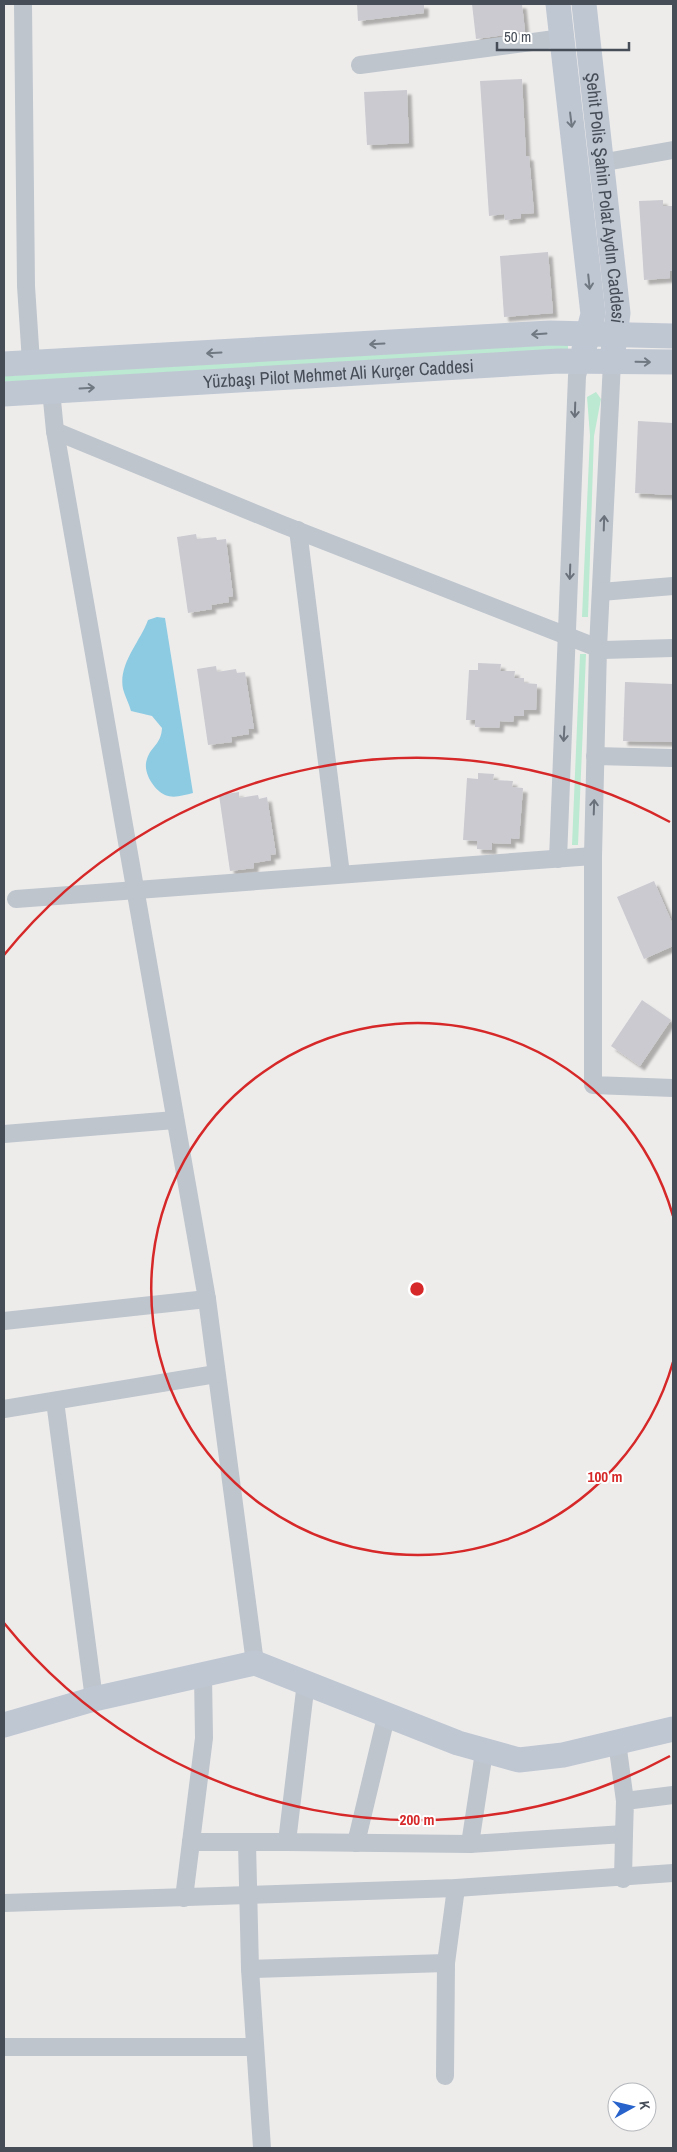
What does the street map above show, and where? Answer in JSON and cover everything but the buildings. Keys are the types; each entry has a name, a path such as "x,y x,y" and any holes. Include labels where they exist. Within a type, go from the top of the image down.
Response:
{"main road":[{"name":"Şehit Polis Şahin Polat Aydın Caddesi","path":"558,4 593,314 580,361"},
{"name":"Şehit Polis Şahin Polat Aydın Caddesi","path":"584,4 618,313 612,362"},
{"name":"Yüzbaşı Pilot Mehmet Ali Kurçer Caddesi","path":"4,364 550,333 673,336"},
{"name":"Yüzbaşı Pilot Mehmet Ali Kurçer Caddesi","path":"4,394 580,361 673,362"},
{"path":"4,1725 94,1699 255,1663 484,1752 519,1760 562,1755 673,1729"}],"street":[{"path":"22,4 26,286 31,362"},
{"path":"360,65 562,38"},
{"path":"600,163 673,150"},
{"path":"558,859 577,376 580,361"},
{"path":"612,362 598,648 595,756 593,1085 673,1088"},
{"path":"51,390 55,431 207,1299 255,1663"},
{"path":"55,431 298,530 603,650 673,648"},
{"path":"298,530 341,874"},
{"path":"601,592 673,586"},
{"path":"595,756 673,758"},
{"path":"16,899 593,856"},
{"path":"4,1134 175,1120"},
{"path":"4,1321 207,1299"},
{"path":"4,1409 216,1374"},
{"path":"55,1401 94,1699"},
{"path":"184,1898 204,1738 202,1675"},
{"path":"287,1842 306,1682"},
{"path":"356,1843 387,1713"},
{"path":"617,1742 625,1801 622,1879"},
{"path":"470,1844 484,1752"},
{"path":"625,1801 673,1795"},
{"path":"191,1842 470,1844 624,1834"},
{"path":"247,1843 250,1969 262,2148"},
{"path":"4,1903 456,1888 622,1879 673,1873"},
{"path":"445,2076 446,1963 456,1888"},
{"path":"250,1969 446,1963"},
{"path":"4,2047 254,2047"}],"green space":[{"path":"568,343 568,350 4,382 4,376"},
{"path":"596,392 601,399 594,436 588,617 582,617 590,436 587,397"},
{"path":"580,654 586,654 578,845 572,845"}],"water":[{"path":"157,617 165,618 193,793 175,797 161,793 153,785 146,769 147,759 160,738 162,728 152,716 131,711 123,689 122,680 127,662 148,620"}]}
